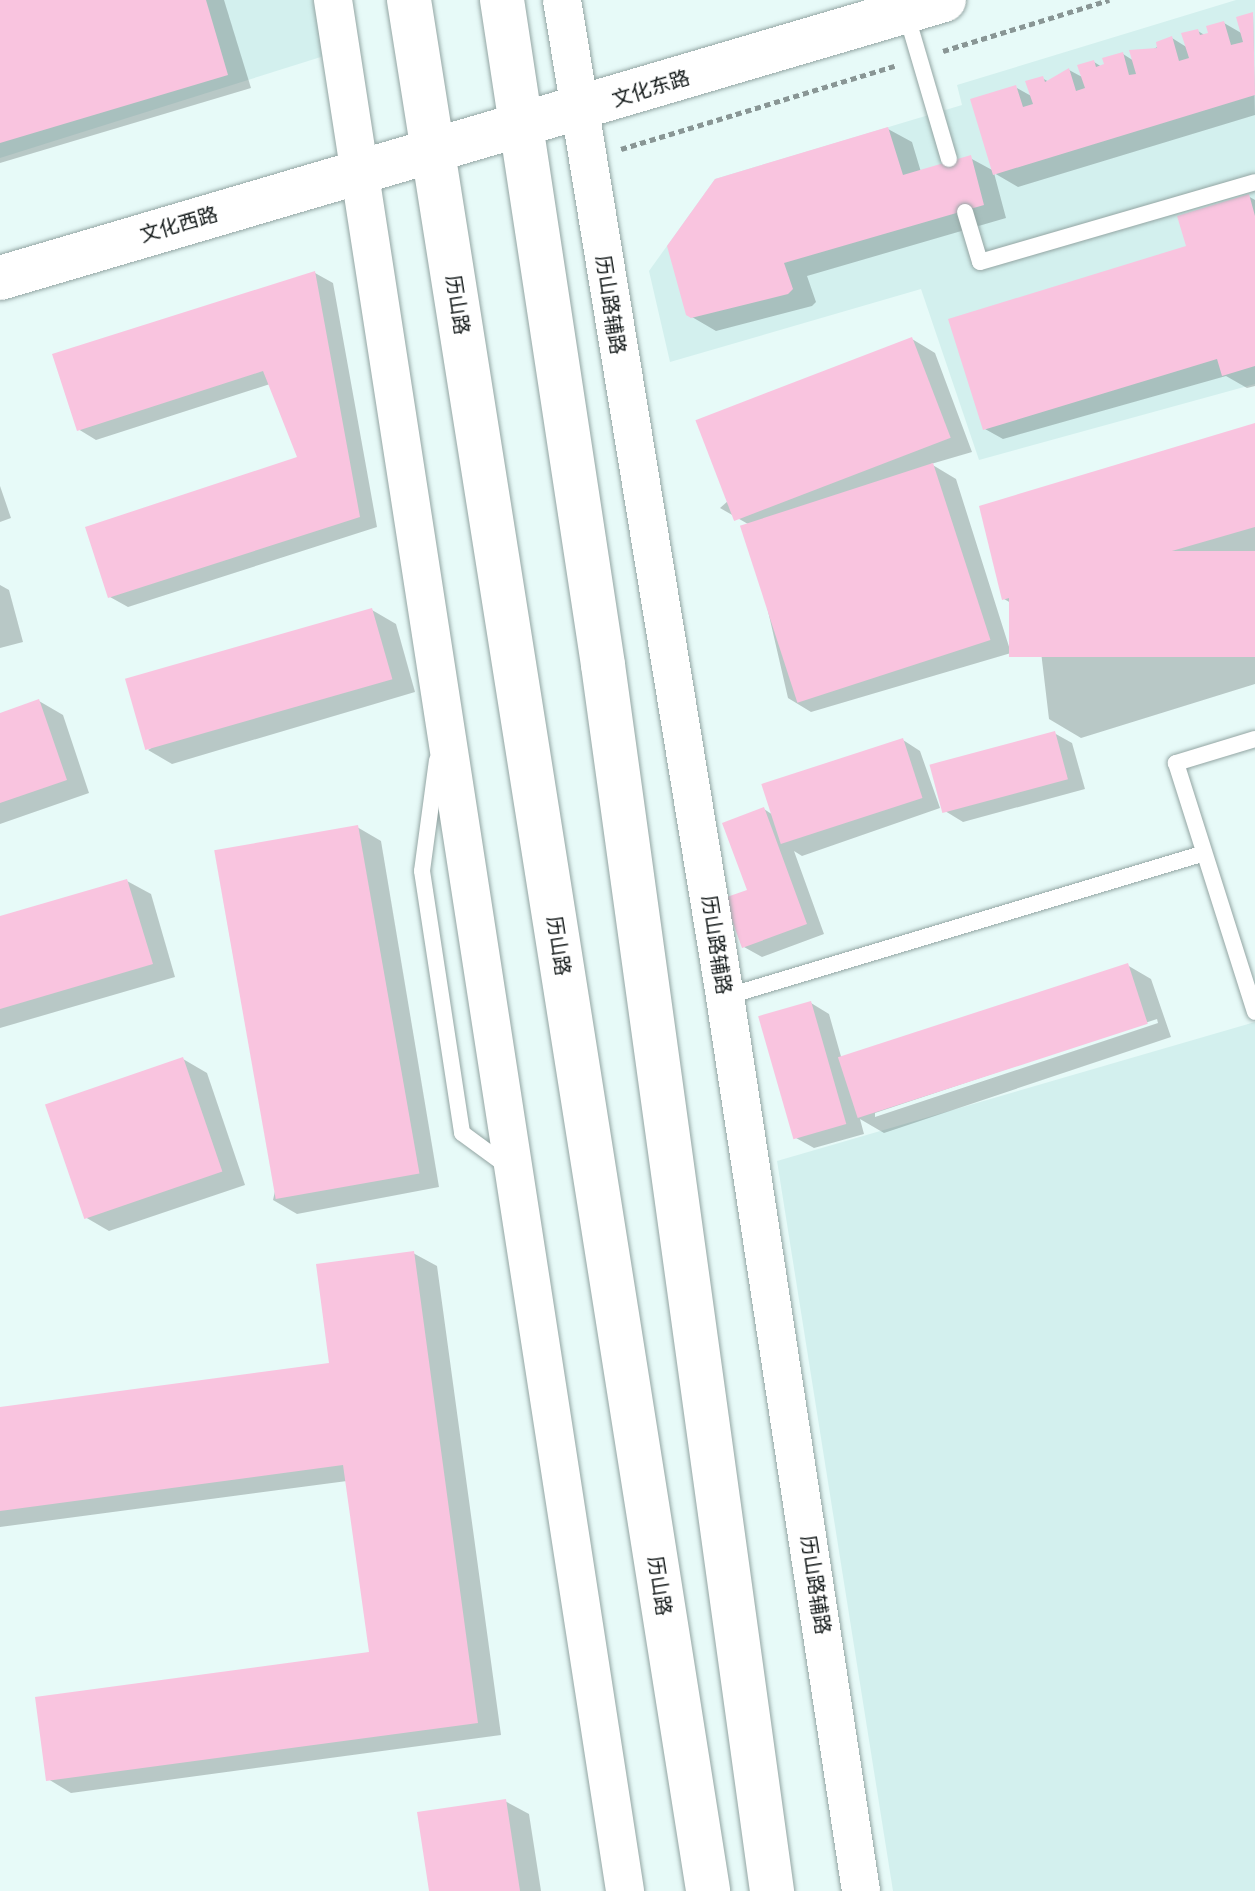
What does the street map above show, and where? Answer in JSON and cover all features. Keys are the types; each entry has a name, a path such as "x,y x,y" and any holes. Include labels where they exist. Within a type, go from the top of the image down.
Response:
{"main road":[{"name":"历山路","path":"409,0 708,1891"},
{"path":"502,0 603,665 772,1891"},
{"name":"文化东路","path":"358,172 433,147 521,128 925,6"},
{"name":"文化西路","path":"0,278 358,172"}],"street":[{"path":"333,0 625,1891"},
{"name":"历山路辅路","path":"562,0 725,997 861,1891"}],"lane":[{"path":"925,6 919,58 949,159"},
{"path":"965,212 980,262 1255,182"},
{"path":"1255,739 1176,763 1202,854 1255,1012"},
{"path":"725,997 1202,854"}],"path":[{"path":"586,160 1109,0"}],"shaded area":[{"path":"0,0 313,0 324,56 0,158"},
{"path":"1236,0 1255,0 1255,384 979,460 921,289 670,362 649,271 715,179 962,105 957,85"},
{"path":"1255,1022 1255,1891 893,1891 777,1161"}],"building":[{"path":"0,0 206,0 228,75 0,143"},
{"path":"1253,12 1255,95 993,175 970,99 1016,85 1023,107 1033,104 1025,81 1043,76 1045,82 1069,68 1076,91 1085,88 1077,65 1094,60 1096,67 1104,64 1102,58 1123,52 1129,75 1136,74 1129,50 1157,48 1156,42 1172,36 1179,61 1189,58 1181,33 1198,29 1200,35 1208,33 1206,26 1224,21 1231,45 1243,42 1236,17"},
{"path":"888,127 903,175 971,155 984,205 784,263 793,289 788,294 691,318 686,315 667,246 715,179"},
{"path":"1249,194 1255,216 1255,366 1222,376 1217,359 983,430 948,319 1186,246 1177,216"},
{"path":"315,271 360,517 108,598 85,527 297,457 263,371 77,431 52,354"},
{"path":"912,337 951,438 734,521 695,420"},
{"path":"1255,423 1255,527 1002,600 979,506"},
{"path":"933,463 990,640 797,703 740,526"},
{"path":"1009,551 1255,551 1255,657 1009,657"},
{"path":"372,608 392,679 145,750 125,679"},
{"path":"39,699 67,780 0,803 0,713"},
{"path":"1055,731 1068,779 942,813 929,765"},
{"path":"903,738 922,798 781,844 761,784"},
{"path":"764,807 807,924 742,948 724,898 747,890 722,823"},
{"path":"358,825 419,1174 276,1199 214,850"},
{"path":"127,879 153,964 0,1009 0,916"},
{"path":"1128,963 1148,1024 858,1118 838,1057"},
{"path":"811,1001 846,1124 793,1139 758,1016"},
{"path":"183,1057 222,1171 84,1219 45,1105"},
{"path":"414,1251 478,1723 46,1781 35,1697 369,1652 343,1465 0,1511 0,1407 329,1363 316,1264"},
{"path":"506,1799 520,1891 429,1891 417,1812"}]}
